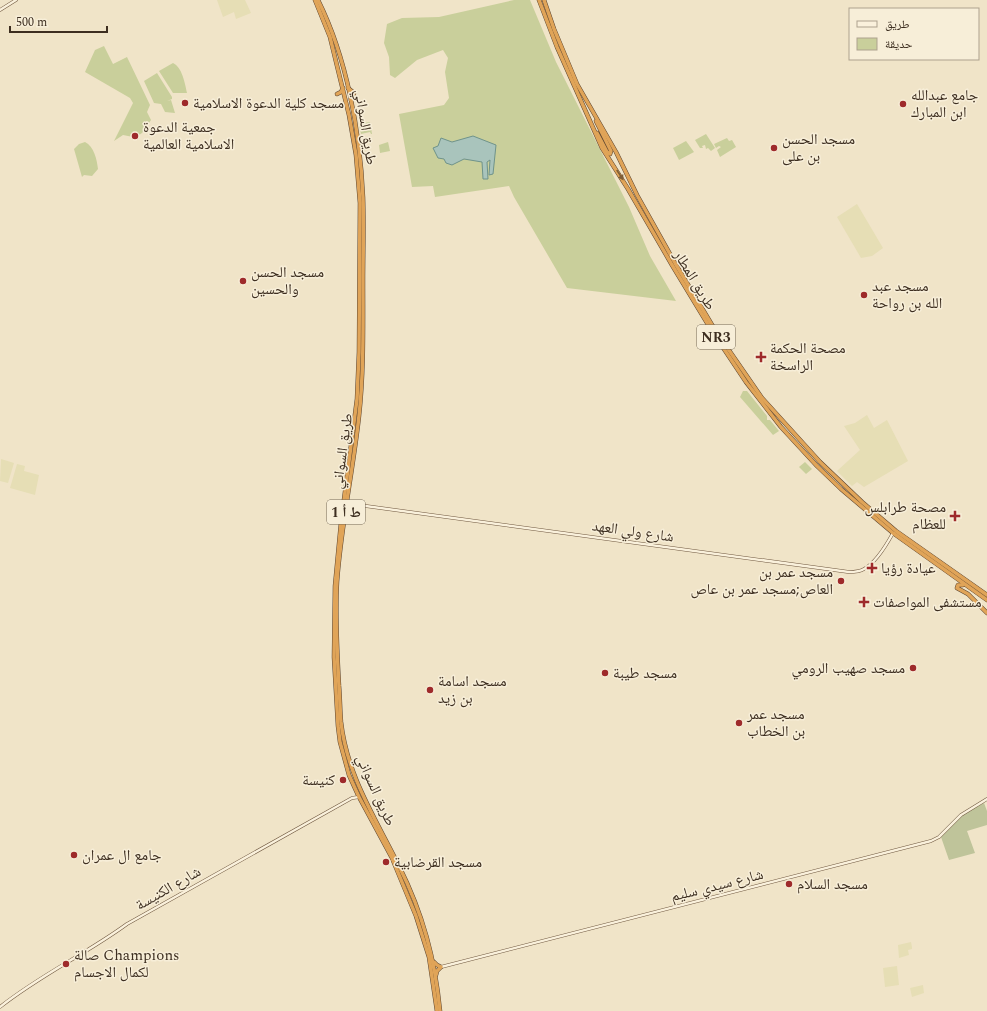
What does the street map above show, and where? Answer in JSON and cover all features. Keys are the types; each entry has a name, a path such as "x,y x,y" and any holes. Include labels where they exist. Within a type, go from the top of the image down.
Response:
{"highway":[{"name":"طريق السواني","path":"316,0 330,37 345,85 356,155 360,203 360,377 358,425 337,582 340,703 344,742 348,760 359,788 400,867 417,909 433,960 440,1011"},
{"name":"طريق المطار","path":"539,0 556,46 593,129 607,156 628,188 712,331 743,378 781,427 818,466 862,507 893,533 987,600"},
{"name":"طريق المطار","path":"544,0 554,29 579,88 608,138 632,187 715,330 762,398 820,462 865,505 887,523 987,595"},
{"path":"345,85 354,93 348,102 338,95 345,85"},
{"path":"579,88 588,109 611,150 610,154 607,152 579,96"},
{"name":"طريق السواني","path":"360,377 338,546 335,586 333,627 338,732 346,764 356,790 392,858 416,916 429,957 437,1011"},
{"path":"865,505 877,512 882,513 882,517 887,523"},
{"path":"966,586 958,584 957,587 959,591 968,594 987,613"},
{"path":"433,960 436,965 440,967 437,971 436,978"}],"main road":[{"path":"0,9 15,0"},
{"path":"346,508 352,504 347,500"},
{"name":"شارع ولي العهد","path":"352,504 848,572 860,571 869,566 893,533"},
{"path":"352,798 356,790"},
{"name":"شارع الكنيسة","path":"0,1007 37,980 127,924 352,798 359,797"},
{"name":"شارع سيدي سليم","path":"440,967 931,841 939,837 961,815 987,799"}],"shaded area":[{"path":"217,0 245,0 251,13 236,19 234,12 223,17"},
{"path":"857,204 883,248 872,256 861,258 837,217"},
{"path":"867,415 874,428 887,420 908,461 864,487 857,482 852,486 837,471 860,450 844,426 855,423"},
{"path":"1,459 14,463 8,483 0,481"},
{"path":"17,464 25,466 24,471 39,475 35,495 10,488"},
{"path":"911,942 912,949 908,950 909,955 899,958 898,945"},
{"path":"897,966 899,985 885,987 883,968"},
{"path":"923,985 924,993 912,997 910,988"}],"green space":[{"path":"514,0 530,0 556,62 629,207 650,256 676,301 567,288 509,186 435,197 433,186 412,187 399,114 444,105 449,98 445,72 448,58 443,50 417,60 395,78 390,75 389,57 384,43 387,24 402,18 439,17"},
{"path":"104,46 113,64 127,57 150,105 147,112 151,120 139,135 133,137 123,135 114,141 133,103 130,98 85,72 95,50"},
{"path":"173,63 181,72 187,93 173,93 159,71"},
{"path":"157,73 172,97 172,99 167,101 171,100 175,113 165,112 161,104 154,103 144,81"},
{"path":"370,122 372,134 370,132 361,134 359,124"},
{"path":"706,134 715,148 711,151 708,148 706,149 705,145 702,146 703,148 700,148 695,140"},
{"path":"727,138 729,141 732,140 736,147 720,157 717,150 721,147 719,146 716,148 714,144"},
{"path":"686,141 694,152 679,160 673,148"},
{"path":"85,142 93,150 98,169 92,176 84,175 82,177 74,149 79,144"},
{"path":"388,142 390,151 380,153 379,145"},
{"path":"743,391 747,391 767,416 767,420 770,420 779,431 773,435 740,397"},
{"path":"805,462 812,469 806,474 799,467"},
{"path":"984,803 987,811 987,825 967,831 975,853 949,860 941,837 963,814"}],"water":[{"path":"473,136 496,145 493,174 489,175 490,160 487,162 488,179 483,179 482,162 464,159 452,165 446,163 444,159 438,158 433,148 438,146 441,138 452,142"}],"place":[{"name":"مسجد كلية الدعوة الاسلامية","path":"185,103"},
{"name":"جامع عبدالله ابن المبارك","path":"903,104"},
{"name":"جمعية الدعوة الاسلامية العالمية","path":"135,136"},
{"name":"مسجد الحسن بن على","path":"774,148"},
{"name":"مسجد الحسن والحسين","path":"243,281"},
{"name":"مسجد عبد الله بن رواحة","path":"864,295"},
{"name":"مصحة الحكمة الراسخة","path":"761,357"},
{"name":"مصحة طرابلس للعظام","path":"955,516"},
{"name":"عيادة رؤيا","path":"872,568"},
{"name":"مسجد عمر بن العاص;مسجد عمر بن عاص","path":"841,581"},
{"name":"مستشفى المواصفات","path":"864,602"},
{"name":"مسجد صهيب الرومي","path":"913,668"},
{"name":"مسجد طيبة","path":"605,673"},
{"name":"مسجد اسامة بن زيد","path":"430,690"},
{"name":"مسجد عمر بن الخطاب","path":"739,723"},
{"name":"كنيسة","path":"343,780"},
{"name":"جامع ال عمران","path":"74,855"},
{"name":"مسجد القرضابية","path":"386,862"},
{"name":"مسجد السلام","path":"789,884"},
{"name":"صالة Champions لكمال الاجسام","path":"66,964"}]}
